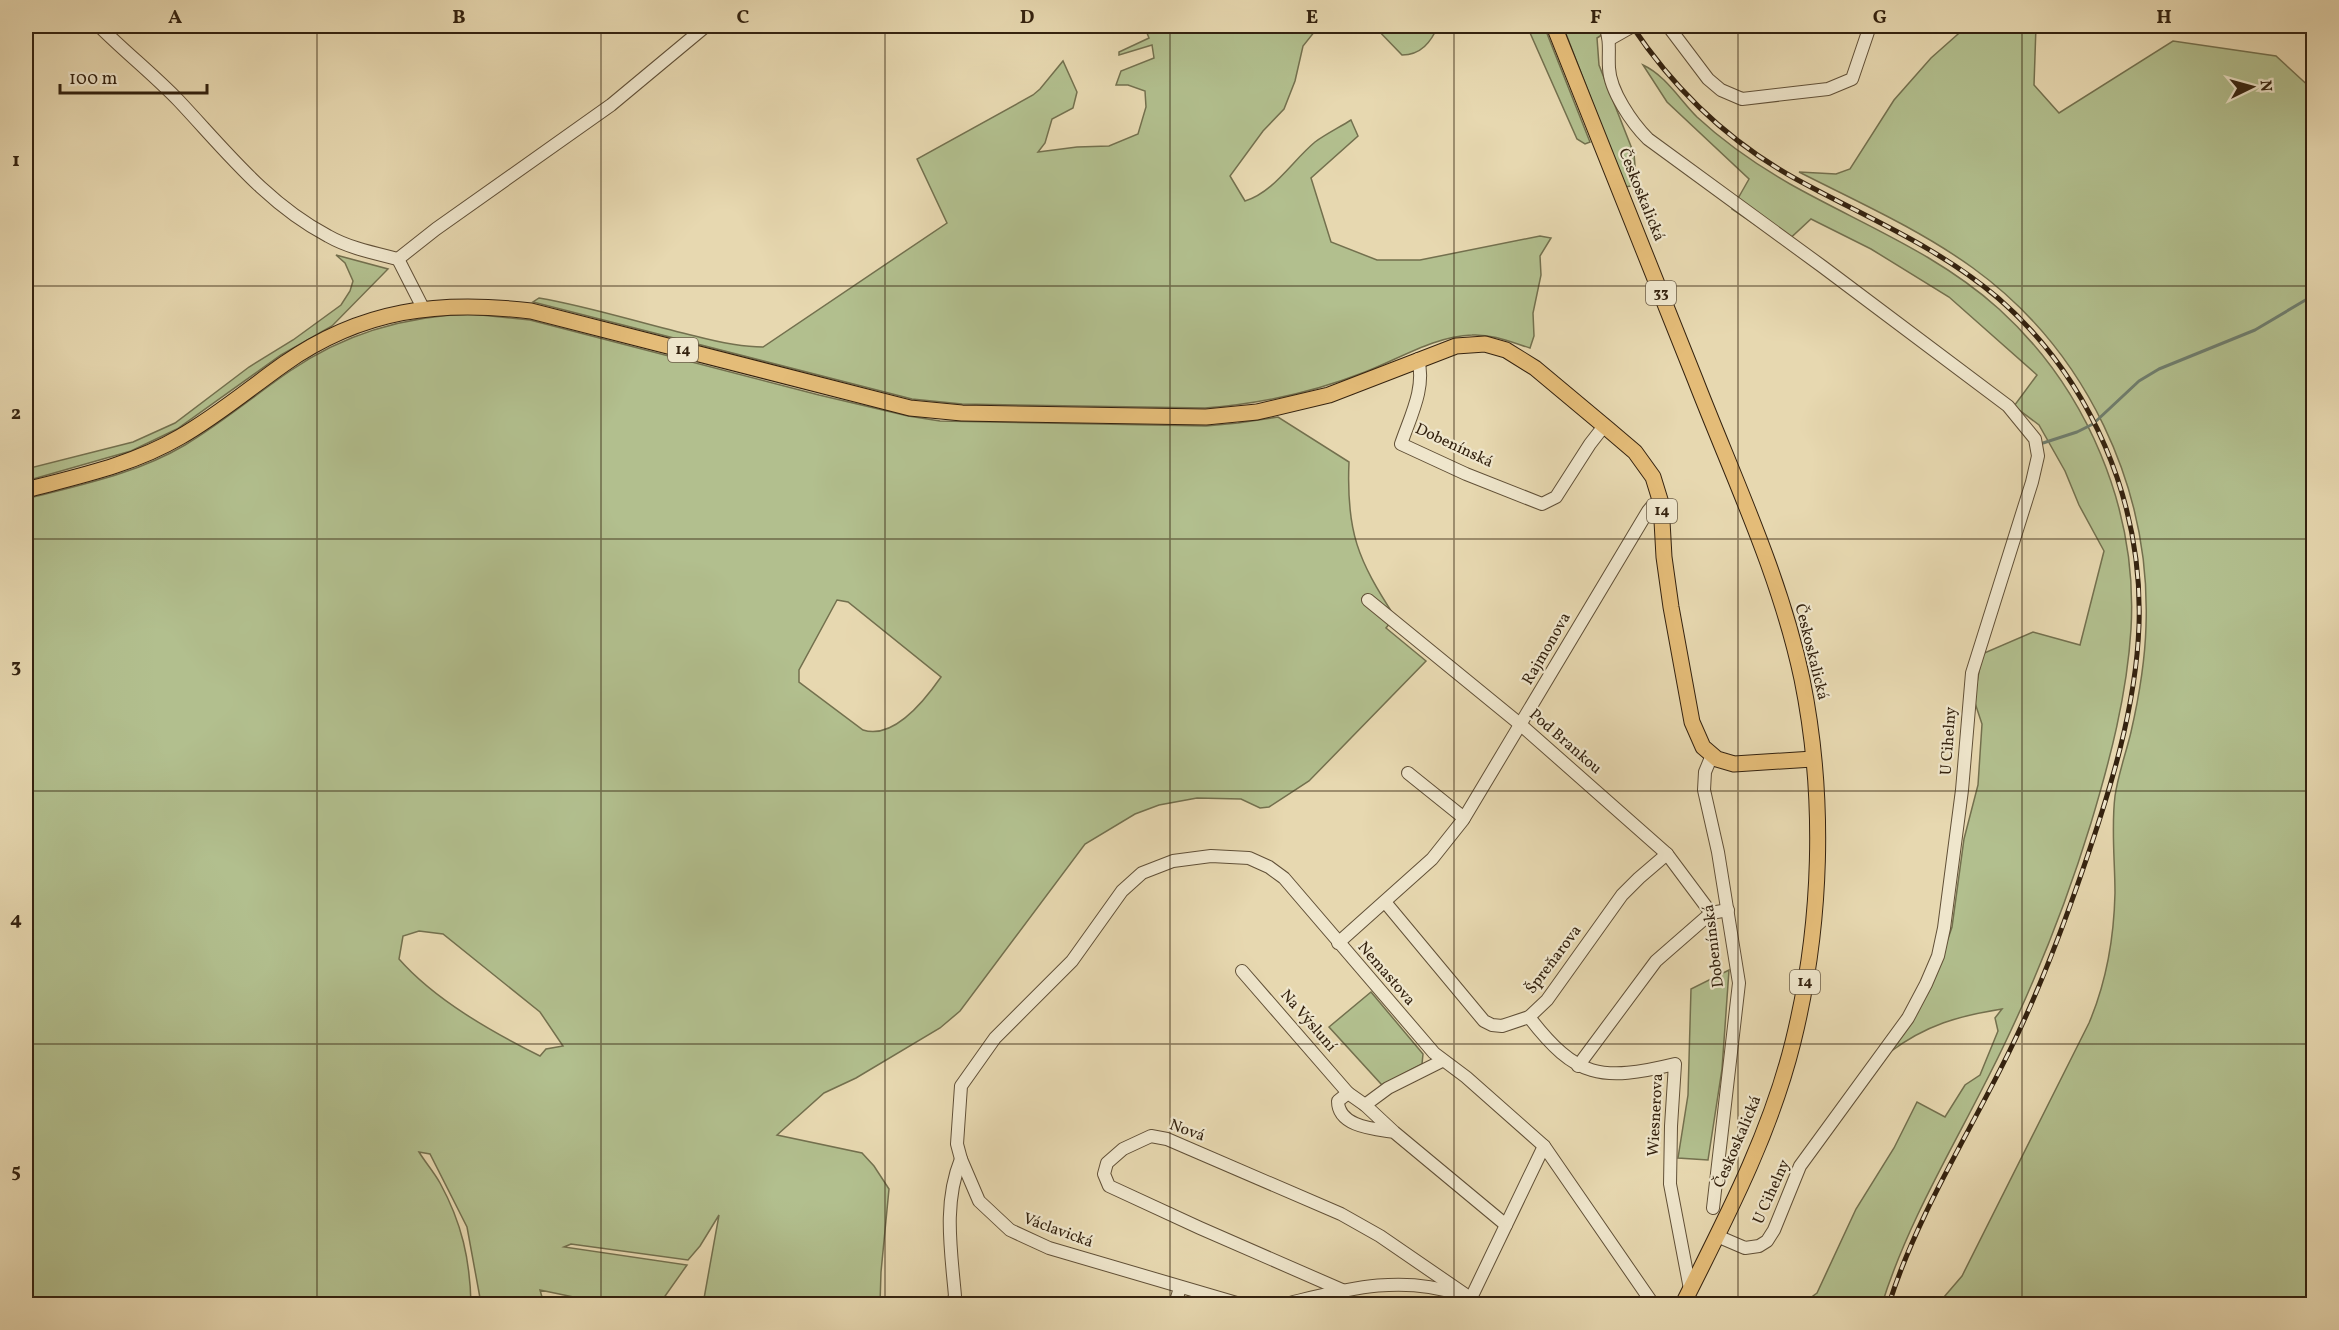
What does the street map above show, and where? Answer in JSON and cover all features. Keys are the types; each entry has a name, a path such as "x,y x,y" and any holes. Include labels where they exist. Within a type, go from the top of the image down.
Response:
{"main road":[{"name":"Českoskalická","path":"1554,26 1766,560 1802,679 1813,759 1817,871 1803,998 1792,1045 1769,1120 1683,1305"},
{"name":"14","path":"26,490 102,470 152,452 181,437 286,362 336,334 378,318 423,308 471,305 531,311 910,408 962,413 1206,417 1238,415 1329,395 1456,346 1485,344 1506,350 1535,368 1635,452 1657,484 1661,503 1668,589 1692,722 1700,742 1712,755"},
{"path":"1712,755 1723,761 1742,765 1813,759"}],"street":[{"path":"99,26 177,100 234,163 271,198 300,220 329,237 398,259 423,308"},
{"path":"398,259 436,228 611,105 706,26"},
{"path":"1605,26 1610,39 1633,26"},
{"path":"1668,26 1708,79 1721,90 1742,99 1828,89 1852,79 1870,26"},
{"name":"U Cihelny","path":"1610,39 1609,70 1632,123 1648,139 2008,406 2035,439 2038,456 1971,673 1962,789 1944,928 1938,956 1908,1018 1800,1166 1774,1230 1767,1241 1758,1246 1745,1248 1717,1236"},
{"name":"Dobenínská","path":"1418,359 1421,371 1420,388 1401,444 1466,474 1542,504 1556,497 1604,426"},
{"name":"Rajmonova","path":"1338,943 1432,859 1464,818 1648,511 1661,503"},
{"name":"Pod Brankou","path":"1368,600 1521,725 1667,854 1711,913"},
{"name":"Dobenínská","path":"1712,755 1705,772 1704,790 1718,852 1739,983 1713,1208"},
{"path":"1408,773 1464,818"},
{"name":"Špreňarova","path":"1385,902 1484,1021 1502,1026 1529,1017 1547,1000 1622,895 1667,854"},
{"name":"Nemastova","path":"1054,979 1072,961 1122,891 1143,873 1173,861 1211,856 1250,858 1269,867 1284,878 1442,1061 1466,1077 1544,1146 1653,1305"},
{"path":"1529,1017 1549,1043 1578,1066 1656,962 1711,913 1728,910"},
{"name":"Na Výsluní","path":"1242,971 1348,1093 1506,1225"},
{"name":"Václavická","path":"1054,979 995,1038 961,1086 957,1144 979,1201 1010,1230 1049,1248 1240,1305"},
{"path":"1365,1105 1388,1088 1442,1061"},
{"name":"Wiesnerova","path":"1578,1066 1604,1073 1637,1073 1675,1064 1670,1184 1690,1289"},
{"name":"Na Výsluní","path":"1348,1093 1338,1101 1338,1108 1349,1121 1394,1132"},
{"name":"Nová","path":"1342,1290 1109,1186 1104,1174 1107,1163 1123,1149 1139,1140 1151,1136 1167,1139 1341,1214 1380,1236 1475,1301"},
{"path":"1285,1305 1342,1290 1387,1284 1444,1289 1475,1301 1506,1225 1544,1146"},
{"name":"Václavická","path":"952,1305 955,1296 949,1217 955,1174 961,1159"},
{"path":"1175,1305 1180,1288"}],"green space":[{"path":"1159,26 1319,26 1303,46 1295,81 1284,109 1263,131 1230,176 1245,201 1265,191 1315,142 1351,120 1358,136 1311,178 1331,242 1377,260 1420,260 1540,236 1551,238 1540,256 1541,275 1533,313 1534,336 1530,348 1487,336 1458,336 1417,349 1326,386 1266,400 1226,406 1205,408 962,404 912,399 533,302 539,298 712,340 763,347 947,223 917,159 1033,95 1063,61 1077,92 1073,108 1052,119 1045,143 1038,152 1109,146 1138,134 1146,107 1145,91 1128,85 1116,85 1121,71 1154,58 1152,45 1119,55 1119,52 1149,38 1147,33"},
{"path":"1374,26 1438,26 1420,50 1402,55"},
{"path":"1527,26 1544,26 1590,142 1585,144 1577,139"},
{"path":"1563,26 1616,26 1597,38 1599,65 1634,154 1636,177 1631,186 1625,187"},
{"path":"2036,26 2034,85 2059,113 2173,41 2276,56 2313,90 2313,1304 1938,1304 1962,1276 2089,1023 2100,992 2111,943 2114,910 2115,796 2139,693 2146,626 2145,574 2137,523 2123,473 2104,426 2079,381 2048,339 2013,301 1973,268 1888,217 1799,172 1836,174 1850,169 1894,100 1931,58 1966,27"},
{"path":"1643,65 1665,81 1708,127 1753,161 1817,199 1924,255 1975,289 1999,309 2030,341 2058,376 2081,414 2101,454 2116,496 2126,540 2131,584 2131,629 2126,678 2111,751 2082,851 2063,907 2030,989 1923,1204 1882,1304 1802,1304 1817,1293 1856,1209 1894,1148 1917,1102 1945,1117 1965,1085 1980,1075 1998,1031 1995,1018 2002,1009 1943,1023 1916,1035 1890,1052 1936,973 1952,927 1964,839 1978,785 1982,724 1974,700 1982,654 2033,632 2080,645 2104,551 2079,505 2065,471 2039,425 2014,406 2037,375 1949,297 1871,249 1811,219 1784,244 1732,209 1749,179 1667,102"},
{"path":"336,255 388,269 332,326 281,355 177,429 131,451 26,481 26,469 133,442 175,423 249,367 293,340 341,305 350,291 353,281 345,263"},
{"path":"471,314 530,320 819,395 908,416 940,421 1206,426 1278,417 1349,462 1352,527 1363,561 1395,617 1386,628 1426,661 1309,781 1269,807 1260,808 1241,799 1197,798 1159,805 1135,814 1085,844 960,1011 940,1028 856,1078 824,1093 777,1135 862,1153 874,1166 889,1189 880,1304 839,1304 839,1302 828,1301 826,1304 703,1304 719,1215 700,1246 688,1260 571,1244 564,1247 687,1265 663,1299 607,1304 540,1290 544,1304 484,1304 480,1298 467,1227 430,1154 419,1152 448,1198 459,1227 467,1257 471,1304 26,1304 26,1187 30,1151 26,1151 26,499 107,478 166,455 212,428 277,380 332,346 376,329 447,315","holes":["837,600 848,602 941,677 908,716 886,729 875,732 863,730 799,682 799,670","419,931 443,934 540,1012 563,1046 546,1049 540,1056 484,1026 429,988 399,959 403,936"]},
{"path":"1729,970 1722,1069 1708,1160 1678,1158 1688,1095 1691,989"},
{"path":"1371,992 1423,1054 1422,1064 1382,1085 1329,1027"}],"waterway":[{"path":"2043,443 2093,424 2139,381 2159,369 2255,330 2314,295"}],"railway":[{"path":"1632,26 1648,49 1685,92 1726,131 1748,148 1796,179 1900,233 1950,263 1998,298 2031,330 2060,366 2085,405 2105,446 2121,489 2132,533 2138,579 2137,656 2127,718 2103,810 2067,915 2031,1005 1929,1207 1889,1304"}]}
